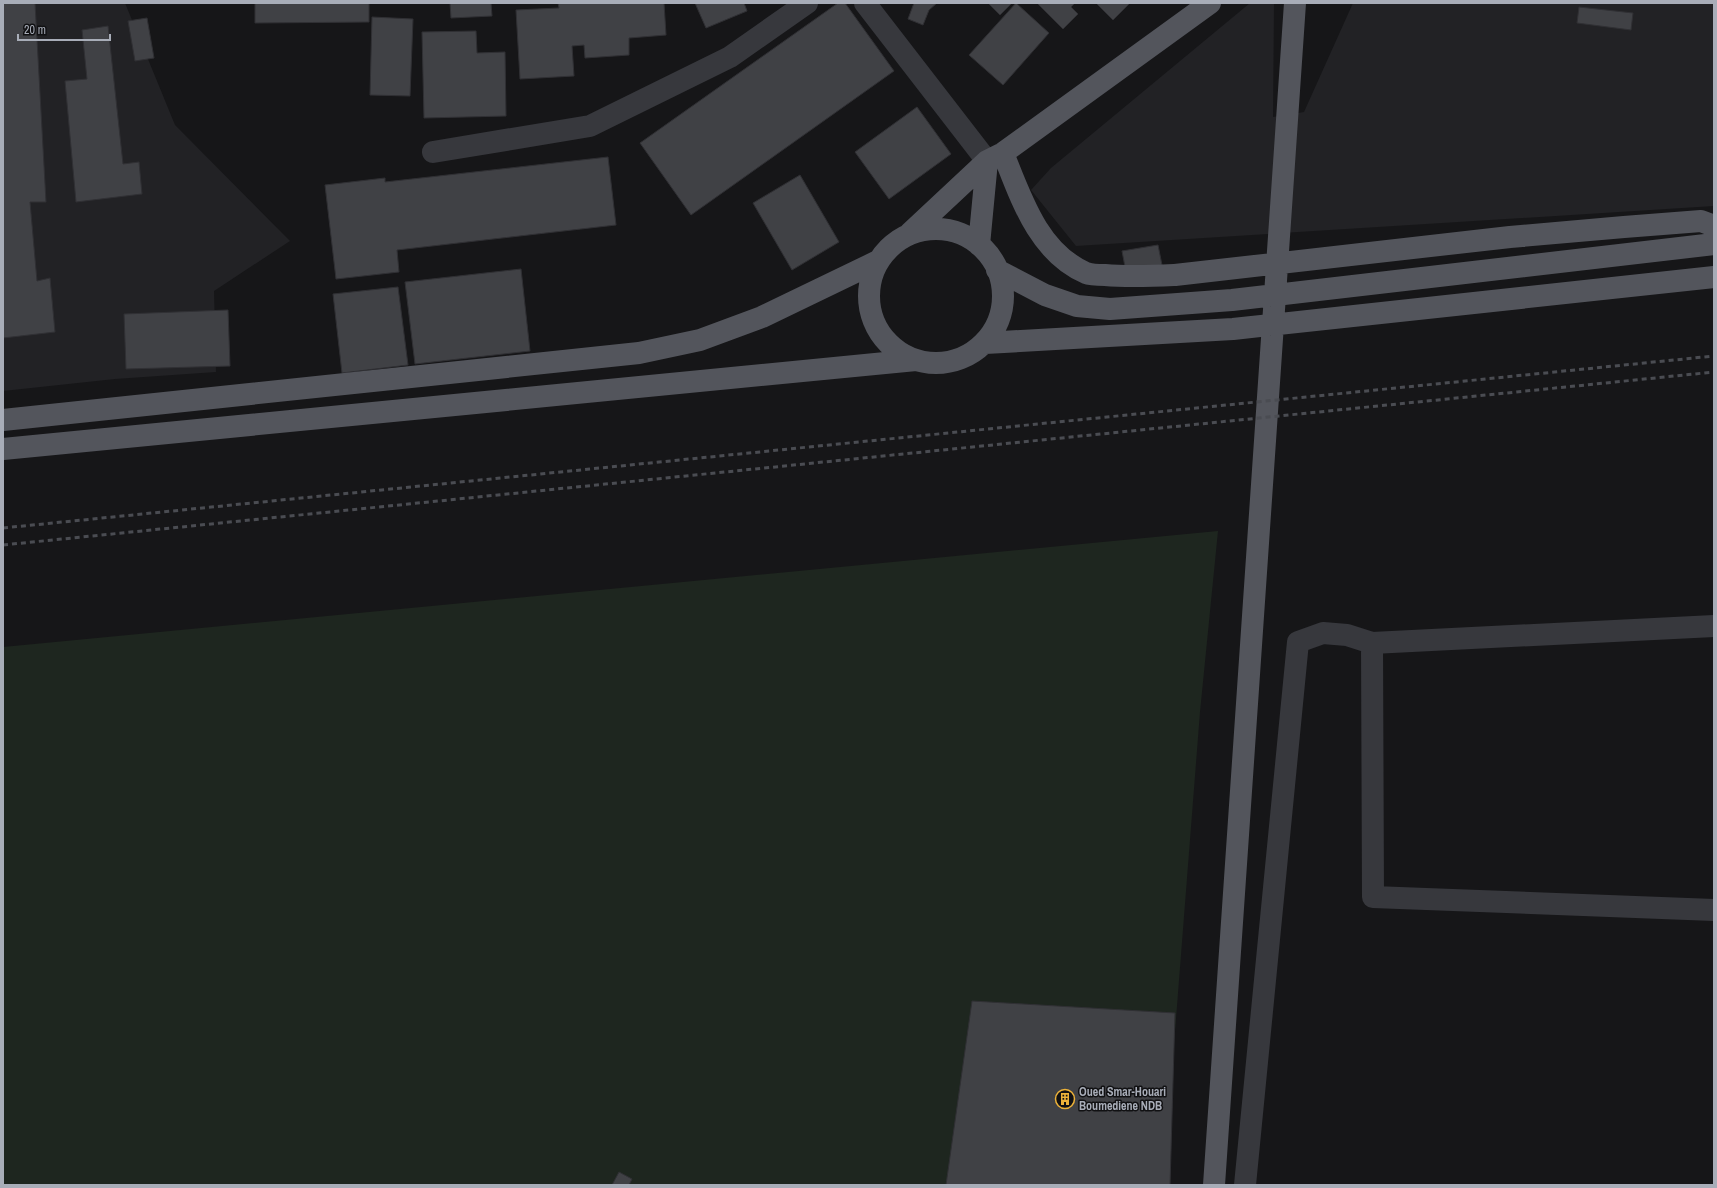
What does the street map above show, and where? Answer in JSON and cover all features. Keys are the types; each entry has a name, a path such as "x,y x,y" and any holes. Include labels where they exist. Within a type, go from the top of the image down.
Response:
{"main road":[{"path":"916,360 894,349 878,331 870,308 869,284 878,262 892,246 909,234 995,157 1210,3"},
{"path":"1214,1185 1295,3"},
{"path":"995,157 1022,200 1041,236 1062,258 1087,274 1129,277 1175,275 1510,237 1701,221 1714,226"},
{"path":"979,245 995,157"},
{"path":"3,449 916,360 934,363 953,361 970,354 985,343 1003,306 1002,283 994,262 979,245 958,232 933,229 909,234"},
{"path":"997,270 1045,295 1077,306 1110,309 1232,300 1714,244"},
{"path":"3,420 639,353 700,340 762,317 878,262"},
{"path":"985,343 1233,329 1714,278"},
{"path":"89,411 92,441"}],"street":[{"path":"433,152 590,126 730,57 807,3"},
{"path":"865,3 995,157"},
{"path":"1245,1185 1298,642 1323,633 1347,635 1372,643 1714,626"},
{"path":"1372,643 1373,897 1714,910"}],"shaded area":[{"path":"3,3 125,3 175,125 290,241 214,291 216,372 115,379 3,391"},
{"path":"1250,3 1274,3 1273,117 1304,112 1353,3 1714,3 1714,206 1076,246 1031,190 1051,168"},
{"path":"1218,531 1200,712 1163,1185 3,1185 3,647"}],"building":[{"path":"3,3 35,3 46,202 30,202 37,281 50,278 55,332 3,338"},
{"path":"255,3 369,3 369,22 255,23"},
{"path":"450,3 491,3 492,16 451,18"},
{"path":"558,3 664,3 666,35 629,38 629,55 585,58 584,45 572,46 574,76 520,79 516,10 559,8"},
{"path":"695,3 744,3 747,11 706,28"},
{"path":"838,3 845,3 894,71 691,215 640,143"},
{"path":"914,3 937,3 929,10 923,25 908,19"},
{"path":"1012,3 1000,15 989,4"},
{"path":"1016,3 1049,33 1003,85 969,55"},
{"path":"1037,3 1075,3 1071,7 1078,14 1063,29"},
{"path":"1096,3 1130,3 1113,20"},
{"path":"1579,7 1633,13 1631,30 1577,23"},
{"path":"372,17 413,19 410,96 370,95"},
{"path":"147,18 154,58 135,61 128,21"},
{"path":"108,26 123,164 139,162 142,194 76,202 65,81 87,79 82,30"},
{"path":"476,31 477,53 505,52 506,116 424,118 422,32"},
{"path":"917,107 951,154 889,199 855,152"},
{"path":"608,157 616,225 397,250 399,272 336,279 325,185 385,178 385,182"},
{"path":"800,175 839,242 792,270 753,203"},
{"path":"1158,245 1162,265 1126,272 1122,251"},
{"path":"521,269 530,351 415,364 405,282"},
{"path":"398,287 408,365 342,373 333,294"},
{"path":"228,310 230,366 126,369 124,314"},
{"name":"Oued Smar-Houari Boumediene NDB","path":"972,1001 1175,1013 1170,1185 946,1185"},
{"path":"619,1172 632,1179 629,1185 612,1185"}],"railway":[{"path":"3,528 1714,356"},
{"path":"3,545 1714,372"}],"place":[{"name":"Oued Smar-Houari Boumediene NDB","path":"1065,1099"}]}
